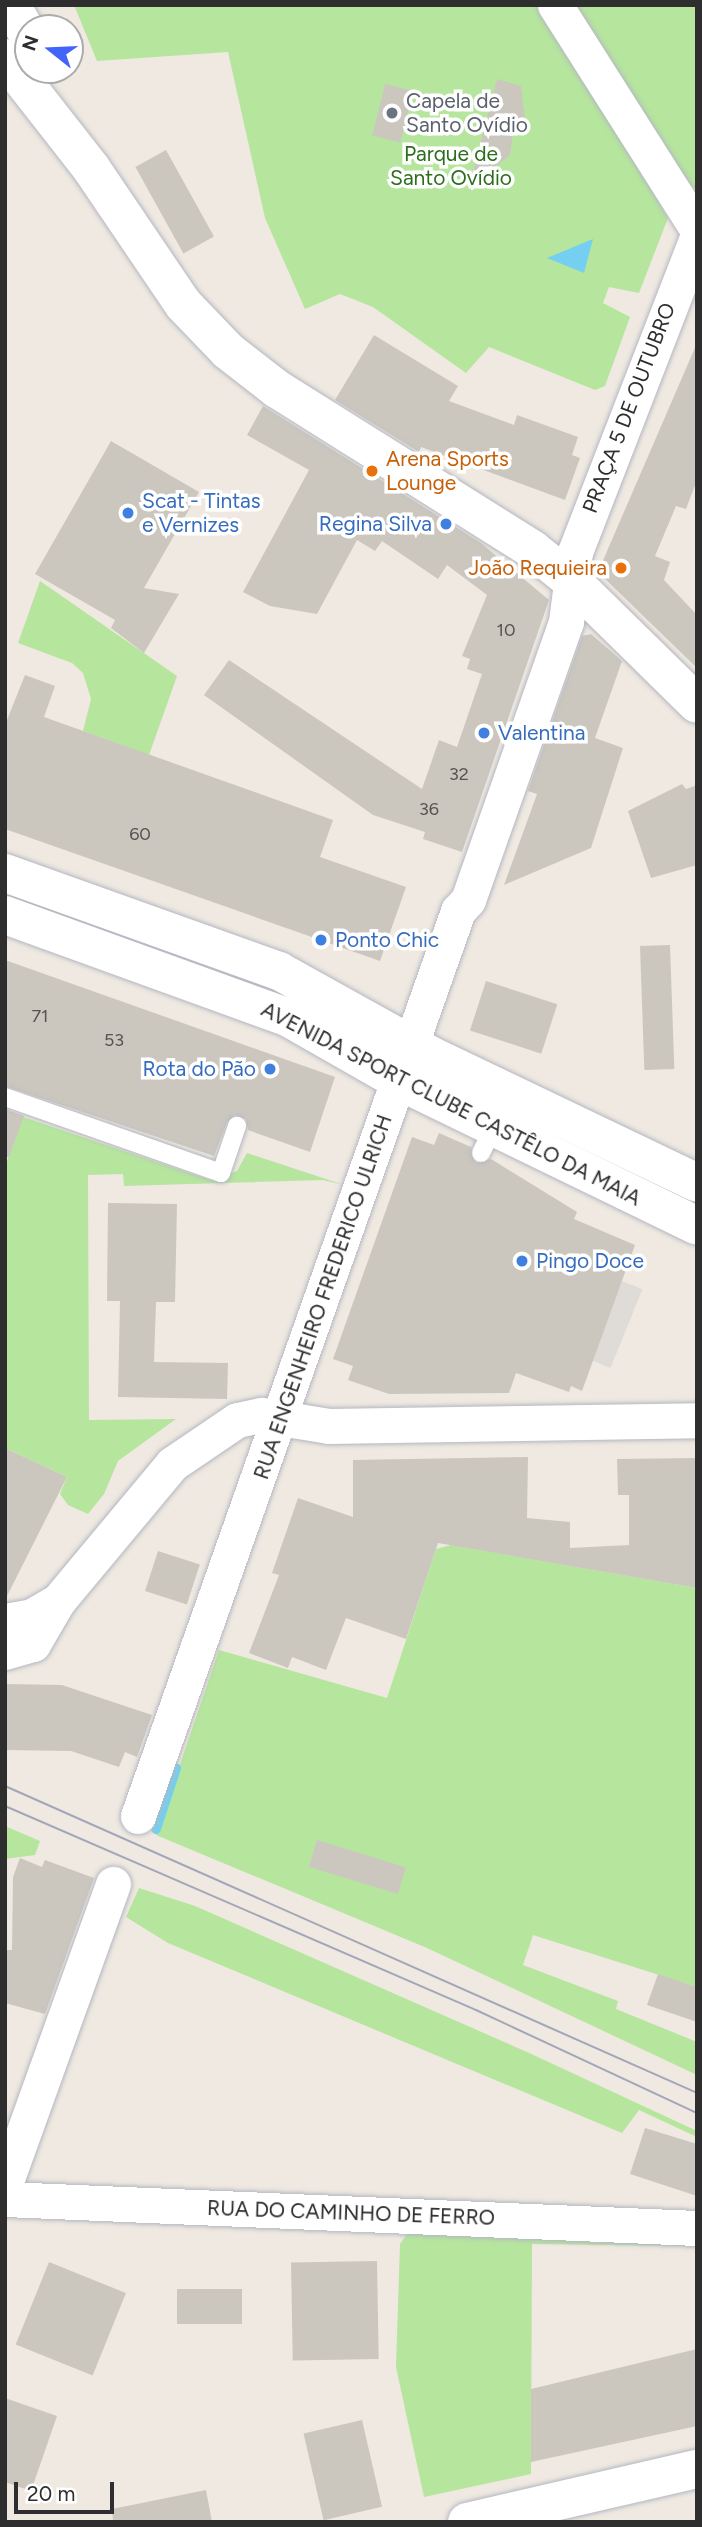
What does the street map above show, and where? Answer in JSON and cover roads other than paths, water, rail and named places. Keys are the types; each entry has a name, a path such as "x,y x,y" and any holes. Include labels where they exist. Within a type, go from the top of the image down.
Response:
{"street":[{"path":"555,5 697,229"},
{"path":"5,58 91,168 183,304 228,351 277,389 484,515 572,581 697,704"},
{"path":"52,84 91,168"},
{"name":"PRAÇA 5 DE OUTUBRO","path":"572,581 575,552 697,238"},
{"name":"RUA ENGENHEIRO FREDERICO ULRICH","path":"138,1816 281,1418 458,911 468,900 566,622 572,581"},
{"name":"AVENIDA SPORT CLUBE CASTÊLO DA MAIA","path":"5,873 279,971 411,1044 697,1183"},
{"name":"AVENIDA SPORT CLUBE CASTÊLO DA MAIA","path":"5,915 287,1017 399,1082 487,1140 697,1226"},
{"path":"5,1652 33,1644 58,1601 172,1464 237,1420 281,1418 329,1426 697,1420"},
{"path":"5,1620 32,1616 58,1601"},
{"path":"5,2183 113,1884"},
{"name":"RUA DO CAMINHO DE FERRO","path":"5,2199 697,2228"},
{"path":"467,2522 697,2469"}],"lane":[{"path":"5,1097 220,1173 237,1126"}],"water":[{"path":"593,239 584,273 547,258"}],"waterway":[{"path":"156,1829 176,1768"}],"tram line":[{"path":"5,1786 697,2093"},
{"path":"5,1806 476,2010 697,2113"}],"place":[{"name":"Capela de Santo Ovídio","path":"392,113"},
{"name":"Arena Sports Lounge","path":"372,471"},
{"name":"Scat - Tintas e Vernizes","path":"128,513"},
{"name":"Regina Silva","path":"446,524"},
{"name":"João Requieira","path":"621,568"},
{"name":"Valentina","path":"484,733"},
{"name":"Ponto Chic","path":"321,940"},
{"name":"Rota do Pão","path":"270,1069"},
{"name":"Pingo Doce","path":"522,1261"}],"park label":[{"name":"Parque de Santo Ovídio","path":"451,166"}]}
